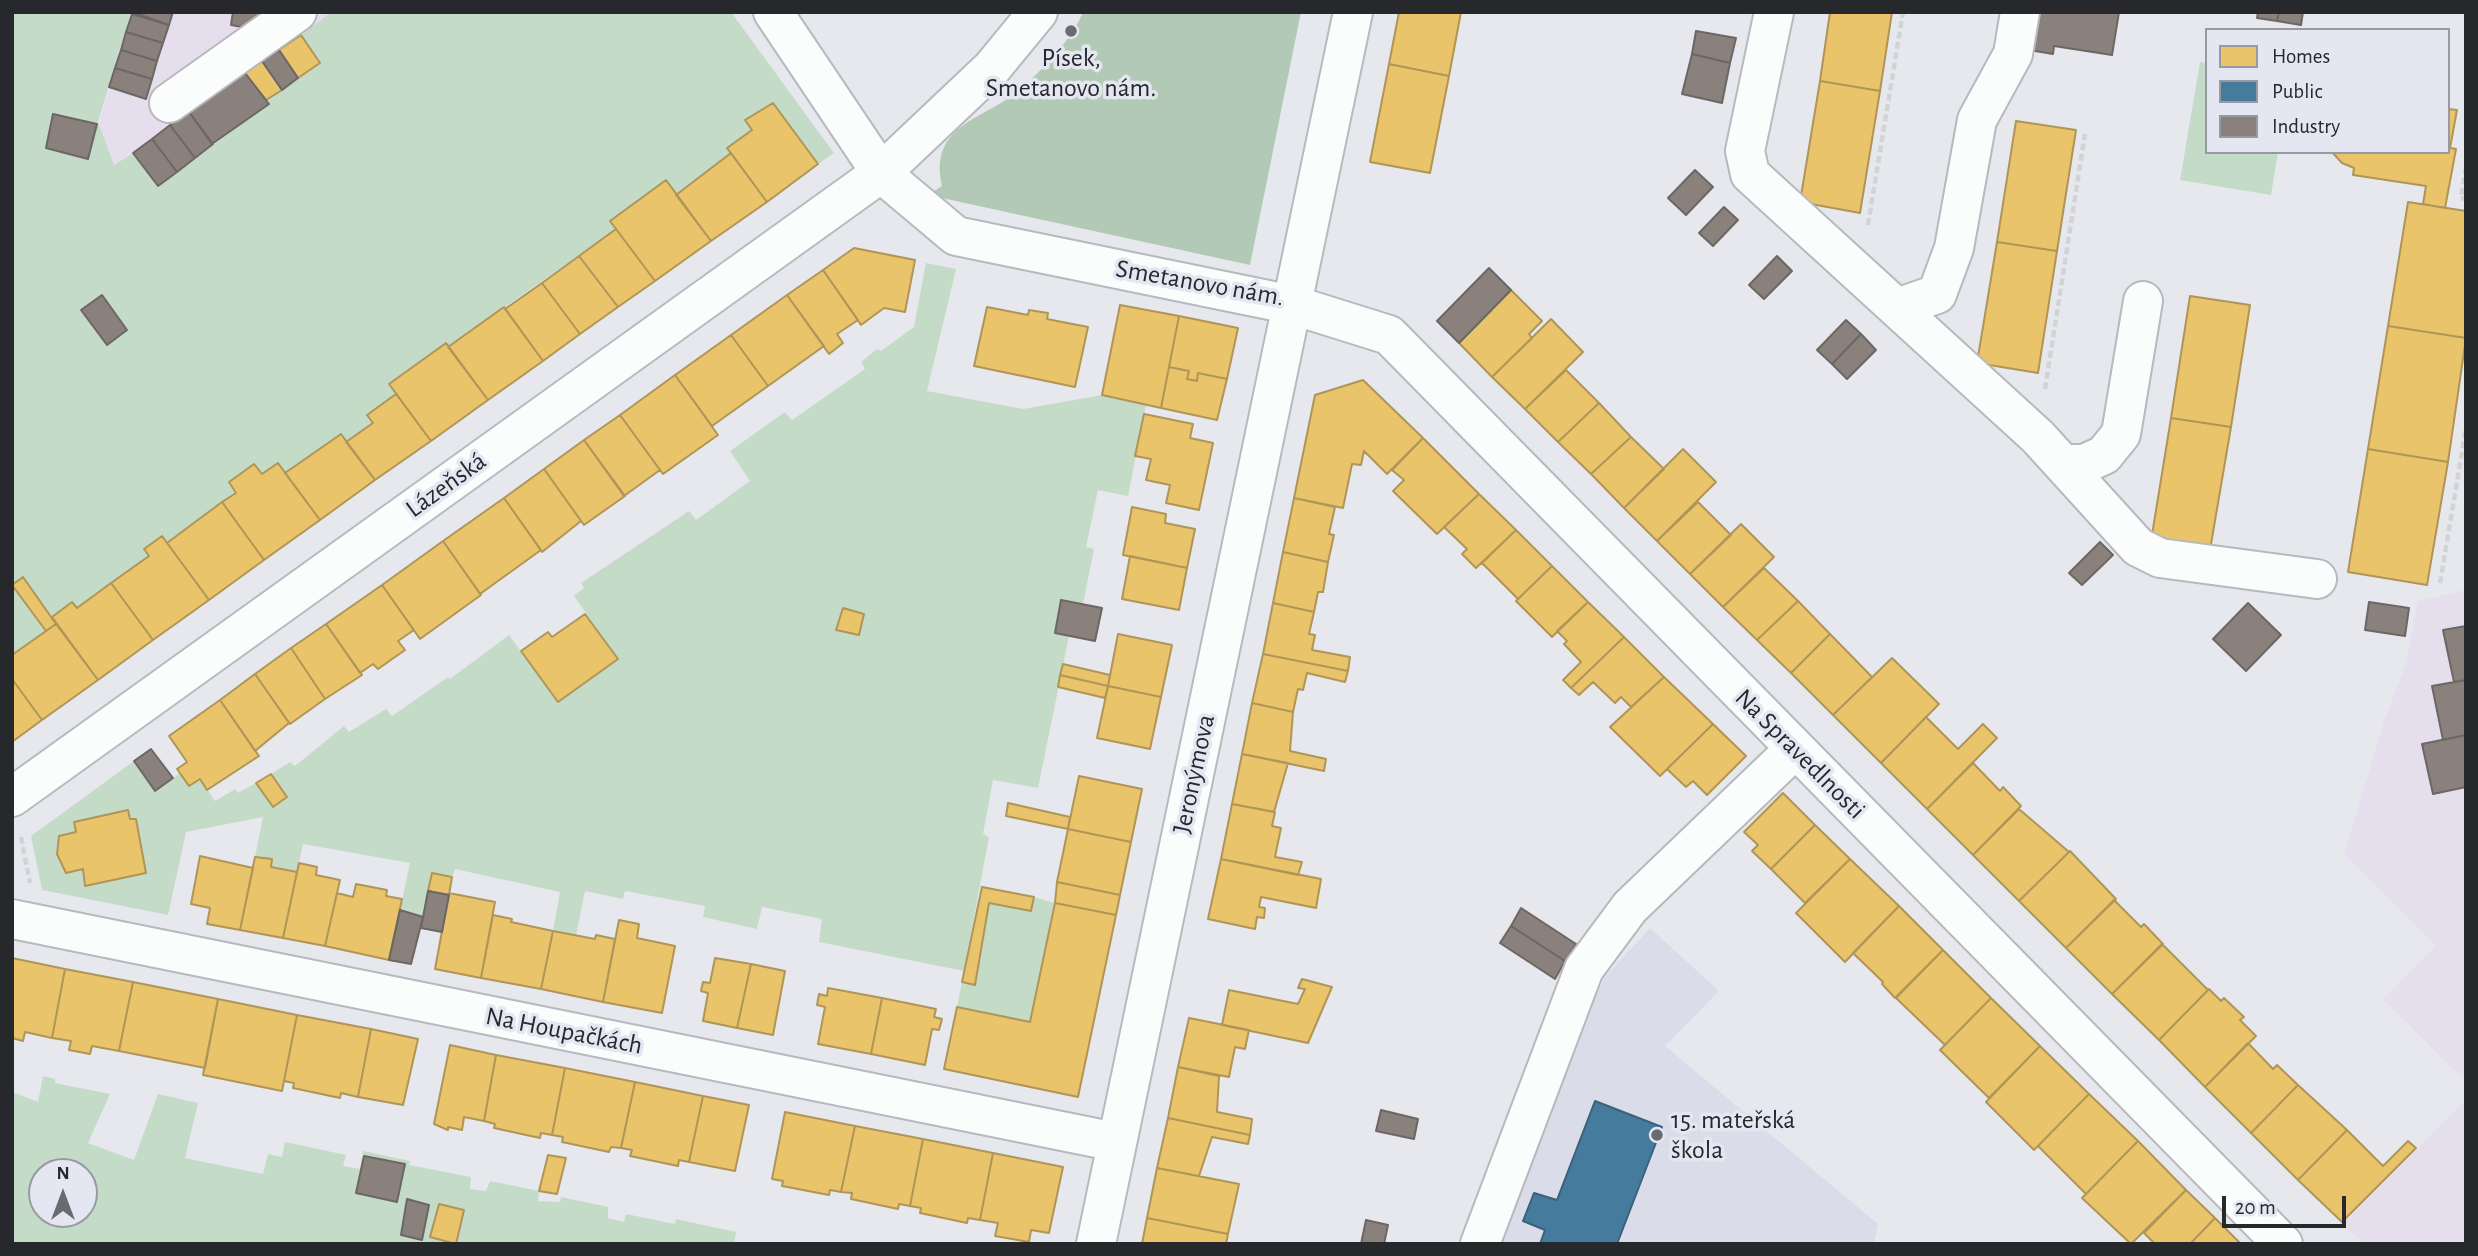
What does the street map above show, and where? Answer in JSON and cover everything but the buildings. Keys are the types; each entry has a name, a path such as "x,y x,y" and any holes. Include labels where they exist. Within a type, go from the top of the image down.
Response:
{"street":[{"path":"169,103 297,12"},
{"name":"Smetanovo nám.","path":"773,12 881,173 956,236 1293,305 1353,12"},
{"path":"881,173 992,68 1038,12"},
{"path":"1774,12 1745,151 1750,174 2050,450 2131,540 2160,558 2316,579"},
{"path":"1897,308 1937,294 1954,248 1977,120 2013,54 2020,12"},
{"name":"Lázeňská","path":"12,797 881,173"},
{"path":"2050,450 2084,464 2104,456 2121,434 2143,301"},
{"name":"Na Spravedlnosti","path":"1293,305 1389,335 2283,1244"},
{"name":"Jeronýmova","path":"1096,1244 1293,305"},
{"path":"1480,1244 1584,969 1630,907 1795,749"},
{"name":"Na Houpačkách","path":"22,907 1116,1142"}],"path":[{"path":"1860,274 1903,12"},
{"path":"2050,450 2085,134"},
{"path":"2466,167 2461,198 2466,199"},
{"path":"2440,583 2466,428"},
{"path":"21,836 22,907"}],"shaded area":[{"path":"132,12 331,12 114,165 99,124"},
{"path":"2466,590 2466,1081 2383,1000 2435,946 2344,855 2385,718 2406,664 2418,601"},
{"name":"15. mateřská škola","path":"1650,928 1719,991 1665,1046 1878,1224 1874,1244 1500,1244 1604,978"},
{"path":"2466,1100 2466,1244 2363,1244 2343,1224"}],"green space":[{"path":"12,12 131,12 98,122 114,165 133,153 158,186 269,104 266,100 320,64 301,35 331,12 731,12 834,153 818,164 773,103 746,120 752,130 728,147 731,153 676,195 665,181 610,221 616,229 448,347 445,344 389,383 396,394 367,414 373,423 346,442 340,434 285,473 278,463 262,474 254,465 236,493 167,543 162,537 144,549 149,556 77,608 72,602 52,617 22,577 12,585","holes":["53,114 96,124 88,159 46,148","102,295 127,330 107,345 82,310"]},
{"path":"1083,12 1301,12 1250,265 928,195 942,186 940,165 944,148 952,135 1023,87 1065,43"},
{"path":"2200,62 2205,63 2205,154 2278,154 2271,195 2180,180"},
{"path":"926,263 956,269 927,391 1023,409 1102,395 1146,405 1128,496 1098,490 1086,547 1094,549 1083,604 1061,600 1055,632 1069,636 1038,788 993,780 983,834 989,837 964,971 819,942 822,919 762,907 757,929 703,917 705,906 625,891 623,899 585,891 576,935 553,931 560,892 455,869 452,877 432,873 423,917 400,910 410,863 303,844 297,872 271,867 272,859 255,857 263,817 186,832 168,915 42,890 31,836 134,761 155,791 180,773 189,786 200,779 215,801 235,789 238,793 256,783 273,807 287,797 271,774 290,762 295,766 344,726 349,732 386,709 392,716 448,677 450,679 509,635 558,702 618,659 574,596 584,588 581,583 689,511 696,520 750,481 730,451 785,412 792,420 865,369 861,362 877,349 881,351 914,327","holes":["128,810 130,819 136,819 146,873 85,885 83,869 66,873 57,855 59,836 76,832 74,822"]},
{"path":"12,585 46,631 12,655"},
{"path":"1034,897 1055,903 1030,1022 957,1007 962,982 975,985 989,903 1030,911"},
{"path":"43,1076 55,1079 55,1083 110,1094 88,1143 134,1160 158,1094 198,1103 185,1158 263,1174 268,1154 282,1157 285,1142 346,1155 343,1166 360,1169 363,1151 410,1161 409,1165 471,1177 470,1189 486,1191 490,1181 539,1191 538,1201 560,1202 561,1197 608,1207 608,1218 624,1222 626,1214 675,1224 676,1219 736,1232 734,1244 12,1244 12,1092 38,1102"}],"place":[{"name":"Písek, Smetanovo nám.","path":"1071,31"},
{"name":"15. mateřská škola","path":"1657,1135"}]}
